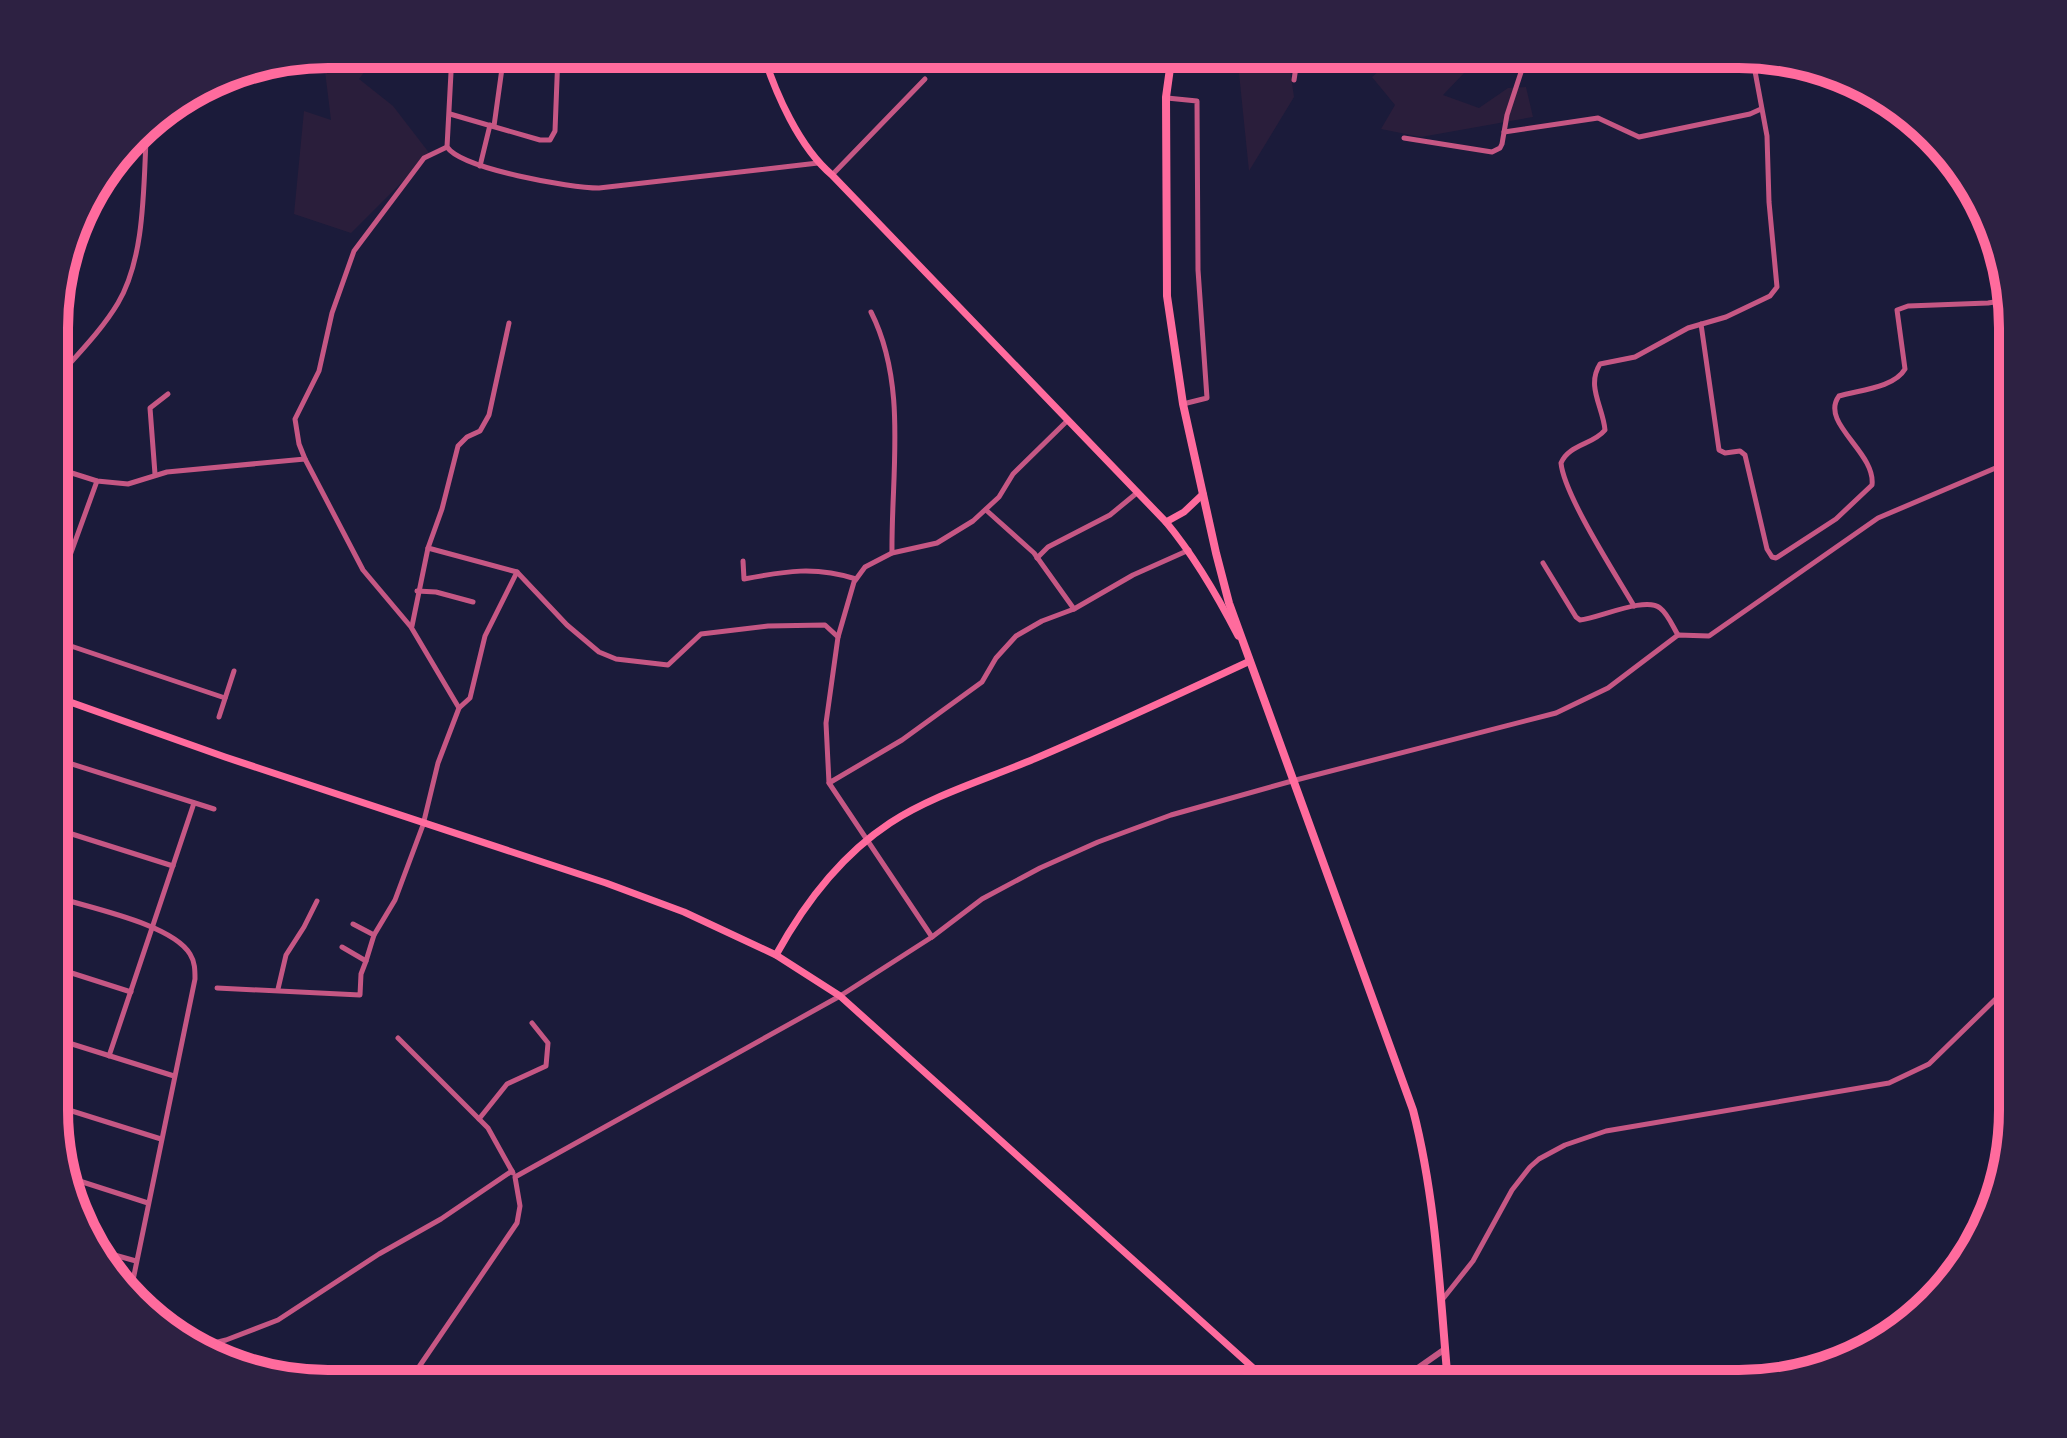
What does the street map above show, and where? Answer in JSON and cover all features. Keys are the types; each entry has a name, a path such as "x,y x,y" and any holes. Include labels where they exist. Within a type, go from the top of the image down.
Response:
{"highway":[{"path":"1170,69 1166,97 1167,296 1183,404 1229,603 1413,1110 1426,1168 1447,1370"}],"main road":[{"path":"768,68 776,92 818,163 1138,492 1189,550 1217,594 1250,661 890,823 834,870 776,955"},
{"path":"1166,522 1184,512 1203,494"},
{"path":"68,701 423,825 640,895 712,924 776,955 840,996 1255,1370"}],"street":[{"path":"452,68 447,147 451,153 492,170 590,188 818,163"},
{"path":"480,166 492,126 502,68"},
{"path":"450,114 540,140 553,138 557,68"},
{"path":"1294,80 1296,69"},
{"path":"1404,138 1492,152 1500,148 1507,115 1523,69"},
{"path":"1634,606 1574,498 1561,463 1567,453 1601,436 1605,430 1594,386 1600,364 1635,357 1688,328 1726,317 1770,296 1777,287 1767,136 1754,69"},
{"path":"832,175 925,79"},
{"path":"1166,97 1197,101 1198,270 1207,398 1183,404"},
{"path":"1504,132 1598,118 1639,137 1750,114 1761,109"},
{"path":"68,364 118,303 133,270 146,143"},
{"path":"447,147 424,158 354,251 332,313 319,371 295,419 305,459 363,570 411,627 459,708"},
{"path":"1701,324 1719,450 1725,453 1740,451 1745,455 1767,549 1776,558 1836,519 1872,485 1872,472 1866,459 1837,421 1835,403 1839,396 1886,383 1903,373 1897,310 1908,306 1997,302"},
{"path":"871,312 886,349 892,400 895,472 892,553"},
{"path":"411,627 428,548 442,509 458,446 480,431 489,415 509,323"},
{"path":"155,474 150,408 168,394"},
{"path":"932,937 829,783 826,723 838,637 856,579 865,567 892,553 937,543 986,510 999,497 1013,474 1067,421"},
{"path":"68,472 97,481 128,484 155,474 305,459"},
{"path":"214,1343 278,1320 379,1254 514,1174 840,996 932,937 982,899 1040,868 1171,815 1556,713 1608,688 1678,635 1709,636 1878,518 1998,467"},
{"path":"68,560 97,481"},
{"path":"1037,558 1048,547 1101,521 1138,492"},
{"path":"986,510 1037,558 1074,609"},
{"path":"428,548 517,572 583,640 599,652 616,659 668,665 701,634 727,630 825,625 838,637"},
{"path":"829,783 902,740 982,682 996,658 1016,636 1042,621 1074,609 1133,575 1189,550"},
{"path":"743,561 744,579 800,569 828,570 856,579"},
{"path":"1543,563 1580,620 1649,604 1660,607 1678,635"},
{"path":"217,988 360,995 361,974 374,935 395,900 423,825 438,763 459,708 470,698 485,636 517,572"},
{"path":"417,591 436,592 473,602"},
{"path":"68,645 225,698"},
{"path":"219,717 234,671"},
{"path":"69,763 214,809"},
{"path":"109,1056 194,803"},
{"path":"69,833 173,866"},
{"path":"69,901 152,928 179,942 190,954 195,967 133,1281"},
{"path":"278,989 286,955 317,901"},
{"path":"353,924 374,935"},
{"path":"342,947 366,961"},
{"path":"69,972 131,992"},
{"path":"1442,1300 1473,1261 1512,1190 1539,1159 1579,1139 1606,1131 1889,1083 1929,1064 1998,997"},
{"path":"479,1119 507,1084 546,1066 548,1043 532,1023"},
{"path":"398,1038 479,1119 499,1144 514,1174 520,1206 517,1223 417,1369"},
{"path":"69,1043 174,1076"},
{"path":"69,1110 161,1139"},
{"path":"79,1181 148,1203"},
{"path":"112,1254 136,1261"},
{"path":"1415,1370 1445,1349"}],"shaded area":[{"path":"325,68 367,68 359,79 393,106 430,154 351,233 294,214 304,111 331,120"},
{"path":"1205,69 1290,69 1294,97 1249,171 1239,73 1205,72"},
{"path":"1382,69 1463,69 1465,72 1443,95 1479,108 1508,88 1526,87 1533,117 1421,137 1381,129 1395,105 1372,77"}]}
